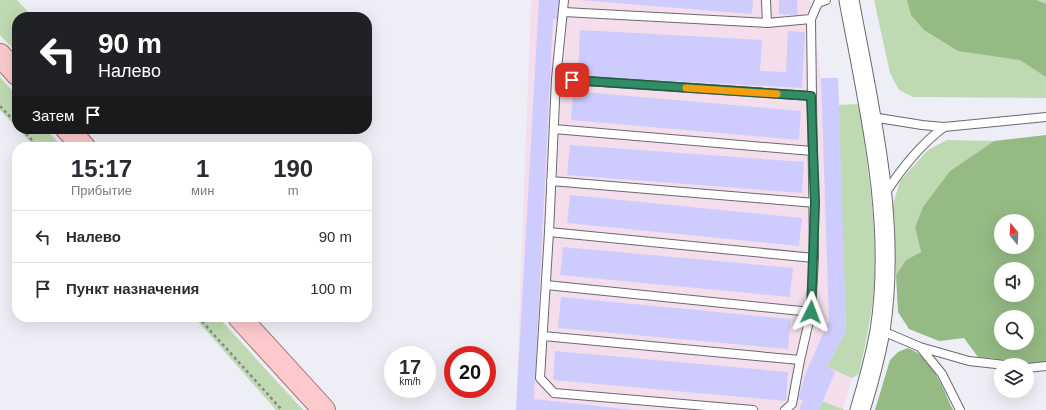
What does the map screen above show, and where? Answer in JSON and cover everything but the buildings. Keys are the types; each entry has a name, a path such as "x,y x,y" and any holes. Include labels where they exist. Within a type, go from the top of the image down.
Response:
{"main road":[{"path":"0,55 12,68"},
{"path":"72,134 79,142"},
{"path":"244,322 324,410"}],"street":[{"path":"849,0 871,117 882,198 884,250 884,290 880,329 873,366 860,410"}],"lane":[{"path":"564,0 564,12 556,79 552,181 540,378 554,393 753,410"},
{"path":"766,0 767,23"},
{"path":"785,410 792,404 811,312 815,203 812,151 811,19 818,3 826,0"},
{"path":"564,12 767,23 811,19"},
{"path":"556,79 811,96"},
{"path":"871,117 922,125 944,126 1046,117"},
{"path":"882,198 900,171 930,138 944,126"},
{"path":"554,129 812,151"},
{"path":"552,181 815,203"},
{"path":"549,232 814,258"},
{"path":"546,285 811,312"},
{"path":"880,329 920,347 969,360 994,363"},
{"path":"543,336 800,360"},
{"path":"920,347 942,374 960,410"},
{"path":"1034,367 1046,366"}],"path":[{"path":"0,106 12,119"},
{"path":"26,134 34,142"},
{"path":"203,322 282,410"}],"shaded area":[{"path":"531,0 810,0 821,78 838,78 846,330 827,367 852,378 843,409 822,401 819,410 516,410"}],"green space":[{"path":"0,0 17,0 28,12 12,12 12,48 0,35"},
{"path":"874,0 1046,0 1046,98 913,97 899,90 890,73"},
{"path":"907,0 1036,0 1046,4 1046,77 1020,60 958,51 924,30 911,15"},
{"path":"0,77 12,90 12,123 0,110"},
{"path":"859,104 871,196 875,264 873,298 866,341 859,374 852,378 827,367 846,330 838,105"},
{"path":"23,134 50,134 58,142 30,142"},
{"path":"1046,135 1046,363 1034,363 1034,358 994,359 978,357 964,338 939,341 909,329 898,312 896,275 906,260 921,252 915,228 923,207 950,171 994,141"},
{"path":"947,140 994,141 950,171 915,228 921,252 906,260 896,275 892,208 900,181 928,150"},
{"path":"198,322 223,322 303,410 276,410"},
{"path":"908,348 924,359 936,374 953,410 875,410 890,360 898,352"},
{"path":"822,401 843,409 844,410 819,410"}],"slow traffic":[{"path":"686,88 777,94"}],"route":[{"path":"572,80 811,96 815,203 811,312"}]}
